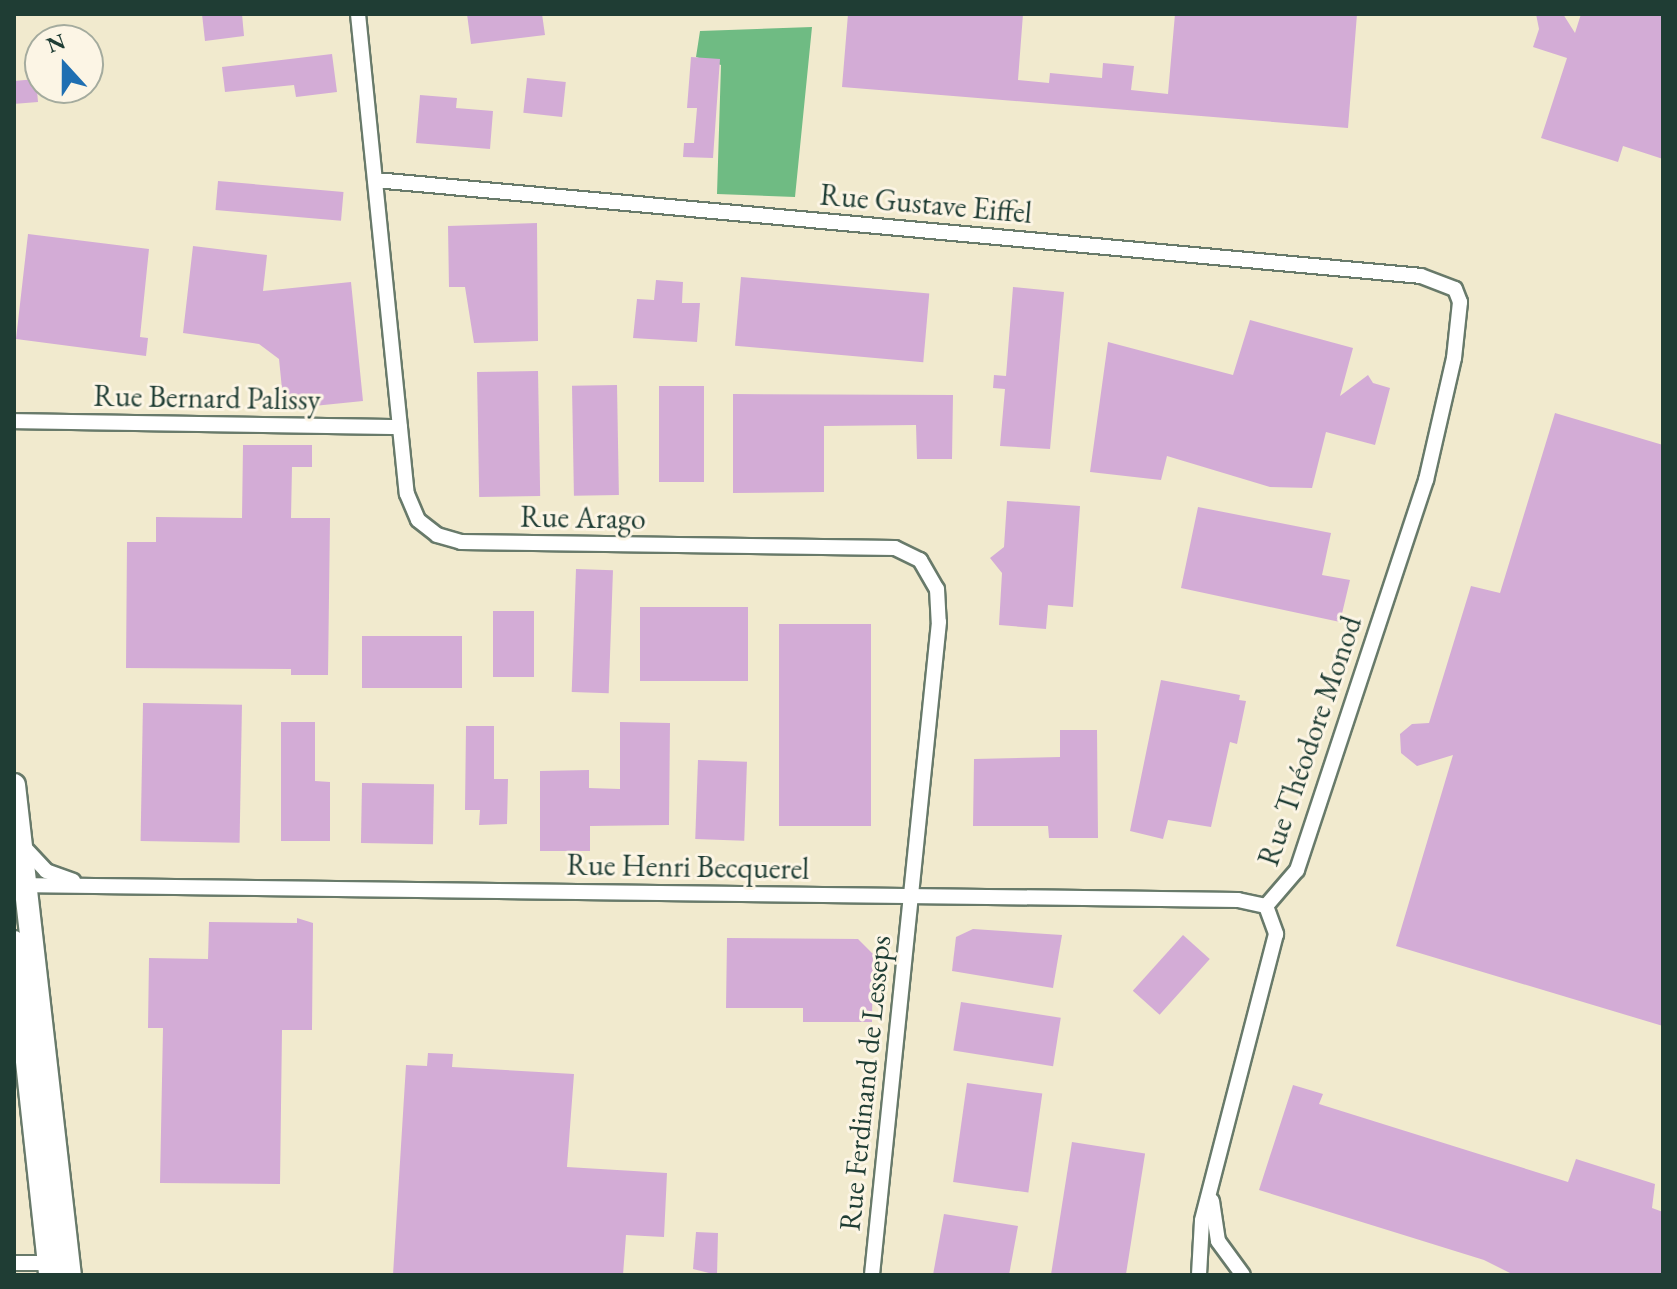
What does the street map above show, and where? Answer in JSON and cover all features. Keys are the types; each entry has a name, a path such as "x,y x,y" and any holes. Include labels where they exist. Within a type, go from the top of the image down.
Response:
{"main road":[{"path":"14,785 20,839 19,885 56,1266"},
{"path":"14,942 56,1266 70,1275"}],"street":[{"name":"Rue Arago","path":"358,14 409,503 427,529 449,540 884,547 920,560 934,582 940,604 911,896"},
{"name":"Rue Gustave Eiffel","path":"375,180 1421,276 1450,284 1460,302"},
{"name":"Rue Théodore Monod","path":"1199,1275 1202,1221 1276,934 1266,906 1297,870 1424,485 1450,381 1460,302"},
{"name":"Rue Bernard Palissy","path":"14,421 400,427"},
{"name":"Rue Henri Becquerel","path":"20,839 33,860 53,875 109,886"},
{"name":"Rue Henri Becquerel","path":"19,885 1238,900 1266,906"},
{"name":"Rue Ferdinand de Lesseps","path":"872,1275 911,896"},
{"name":"Rue Théodore Monod","path":"1212,1189 1216,1234 1243,1275"},
{"path":"14,1263 56,1266"}],"green space":[{"path":"812,27 795,197 717,194 721,65 696,57 700,31"}],"building":[{"path":"202,14 242,14 244,36 205,41"},
{"path":"467,14 542,14 545,35 471,44"},
{"path":"848,14 1023,14 1018,80 1049,83 1050,73 1102,78 1103,63 1134,66 1131,90 1168,94 1175,14 1357,14 1348,128 842,87"},
{"path":"1536,14 1563,14 1575,33 1581,14 1663,16 1663,159 1623,146 1618,162 1541,138 1567,58 1533,47 1539,29"},
{"path":"332,54 337,92 296,97 294,85 225,92 222,67"},
{"path":"691,57 720,59 713,158 683,157 684,143 694,143 697,108 687,108"},
{"path":"527,78 566,82 562,117 523,113"},
{"path":"24,80 24,103 16,104 14,81"},
{"path":"420,95 457,98 456,108 493,111 490,149 416,143"},
{"path":"218,181 344,192 341,221 215,210"},
{"path":"537,223 538,341 474,343 465,287 449,287 448,226"},
{"path":"28,234 149,249 140,337 148,338 146,356 16,339"},
{"path":"193,246 267,255 263,291 351,282 363,401 284,409 279,359 259,344 183,333"},
{"path":"741,277 929,293 923,362 735,346"},
{"path":"656,280 683,282 682,303 700,303 697,342 633,338 637,299 654,300"},
{"path":"1013,287 1064,292 1050,449 1000,446 1005,389 993,388 994,375 1006,376"},
{"path":"1250,320 1353,348 1340,396 1368,375 1373,383 1390,388 1375,445 1326,432 1312,488 1270,487 1167,456 1161,480 1090,472 1108,342 1233,375"},
{"path":"538,371 540,496 479,497 477,372"},
{"path":"617,385 619,495 574,496 572,386"},
{"path":"659,386 704,386 704,482 659,482"},
{"path":"733,394 953,395 952,459 917,459 916,425 824,426 824,492 733,493"},
{"path":"1555,413 1663,445 1663,1026 1396,946 1453,755 1417,766 1401,753 1400,734 1412,724 1429,723 1471,586 1500,593"},
{"path":"243,445 312,445 312,467 292,467 291,518 330,518 328,675 291,675 291,669 126,668 127,542 156,542 156,517 242,518"},
{"path":"1007,501 1080,506 1073,607 1048,605 1046,629 999,625 1002,573 990,558 1004,547"},
{"path":"1198,507 1331,533 1322,575 1350,580 1340,622 1181,588"},
{"path":"576,569 613,570 609,693 572,692"},
{"path":"640,607 748,607 748,681 640,681"},
{"path":"493,611 534,611 534,677 493,677"},
{"path":"779,624 871,624 871,826 779,826"},
{"path":"362,636 462,636 462,688 362,688"},
{"path":"1161,680 1240,695 1239,700 1246,701 1237,744 1230,742 1211,827 1168,820 1163,839 1130,831"},
{"path":"143,703 242,705 240,843 141,841"},
{"path":"281,722 315,722 315,781 330,782 330,841 281,841"},
{"path":"620,722 670,723 669,825 590,826 590,851 540,851 540,771 589,770 589,788 620,789"},
{"path":"466,726 494,726 494,779 508,779 507,824 479,825 480,810 465,810"},
{"path":"1060,730 1097,730 1098,838 1049,838 1048,826 973,826 974,759 1060,757"},
{"path":"698,760 747,762 744,841 695,839"},
{"path":"362,783 434,784 433,844 361,843"},
{"path":"297,918 313,923 312,1030 282,1030 280,1184 160,1183 163,1028 148,1028 149,958 208,959 209,922 297,923"},
{"path":"973,929 1062,935 1053,988 952,971 956,937"},
{"path":"1183,935 1210,959 1160,1015 1133,991"},
{"path":"727,938 858,939 873,954 872,1022 803,1022 803,1008 726,1008"},
{"path":"961,1002 1061,1018 1053,1066 953,1050"},
{"path":"428,1053 453,1054 452,1067 574,1074 567,1167 667,1173 664,1237 626,1235 623,1275 393,1275 406,1065 427,1066"},
{"path":"967,1083 1042,1094 1028,1193 953,1182"},
{"path":"1293,1085 1323,1094 1319,1104 1568,1182 1576,1159 1655,1184 1652,1208 1663,1212 1663,1275 1514,1275 1484,1260 1259,1190"},
{"path":"1072,1142 1145,1154 1126,1275 1051,1275"},
{"path":"944,1214 1018,1226 1009,1275 933,1275"},
{"path":"696,1232 718,1233 717,1275 693,1269"}]}
